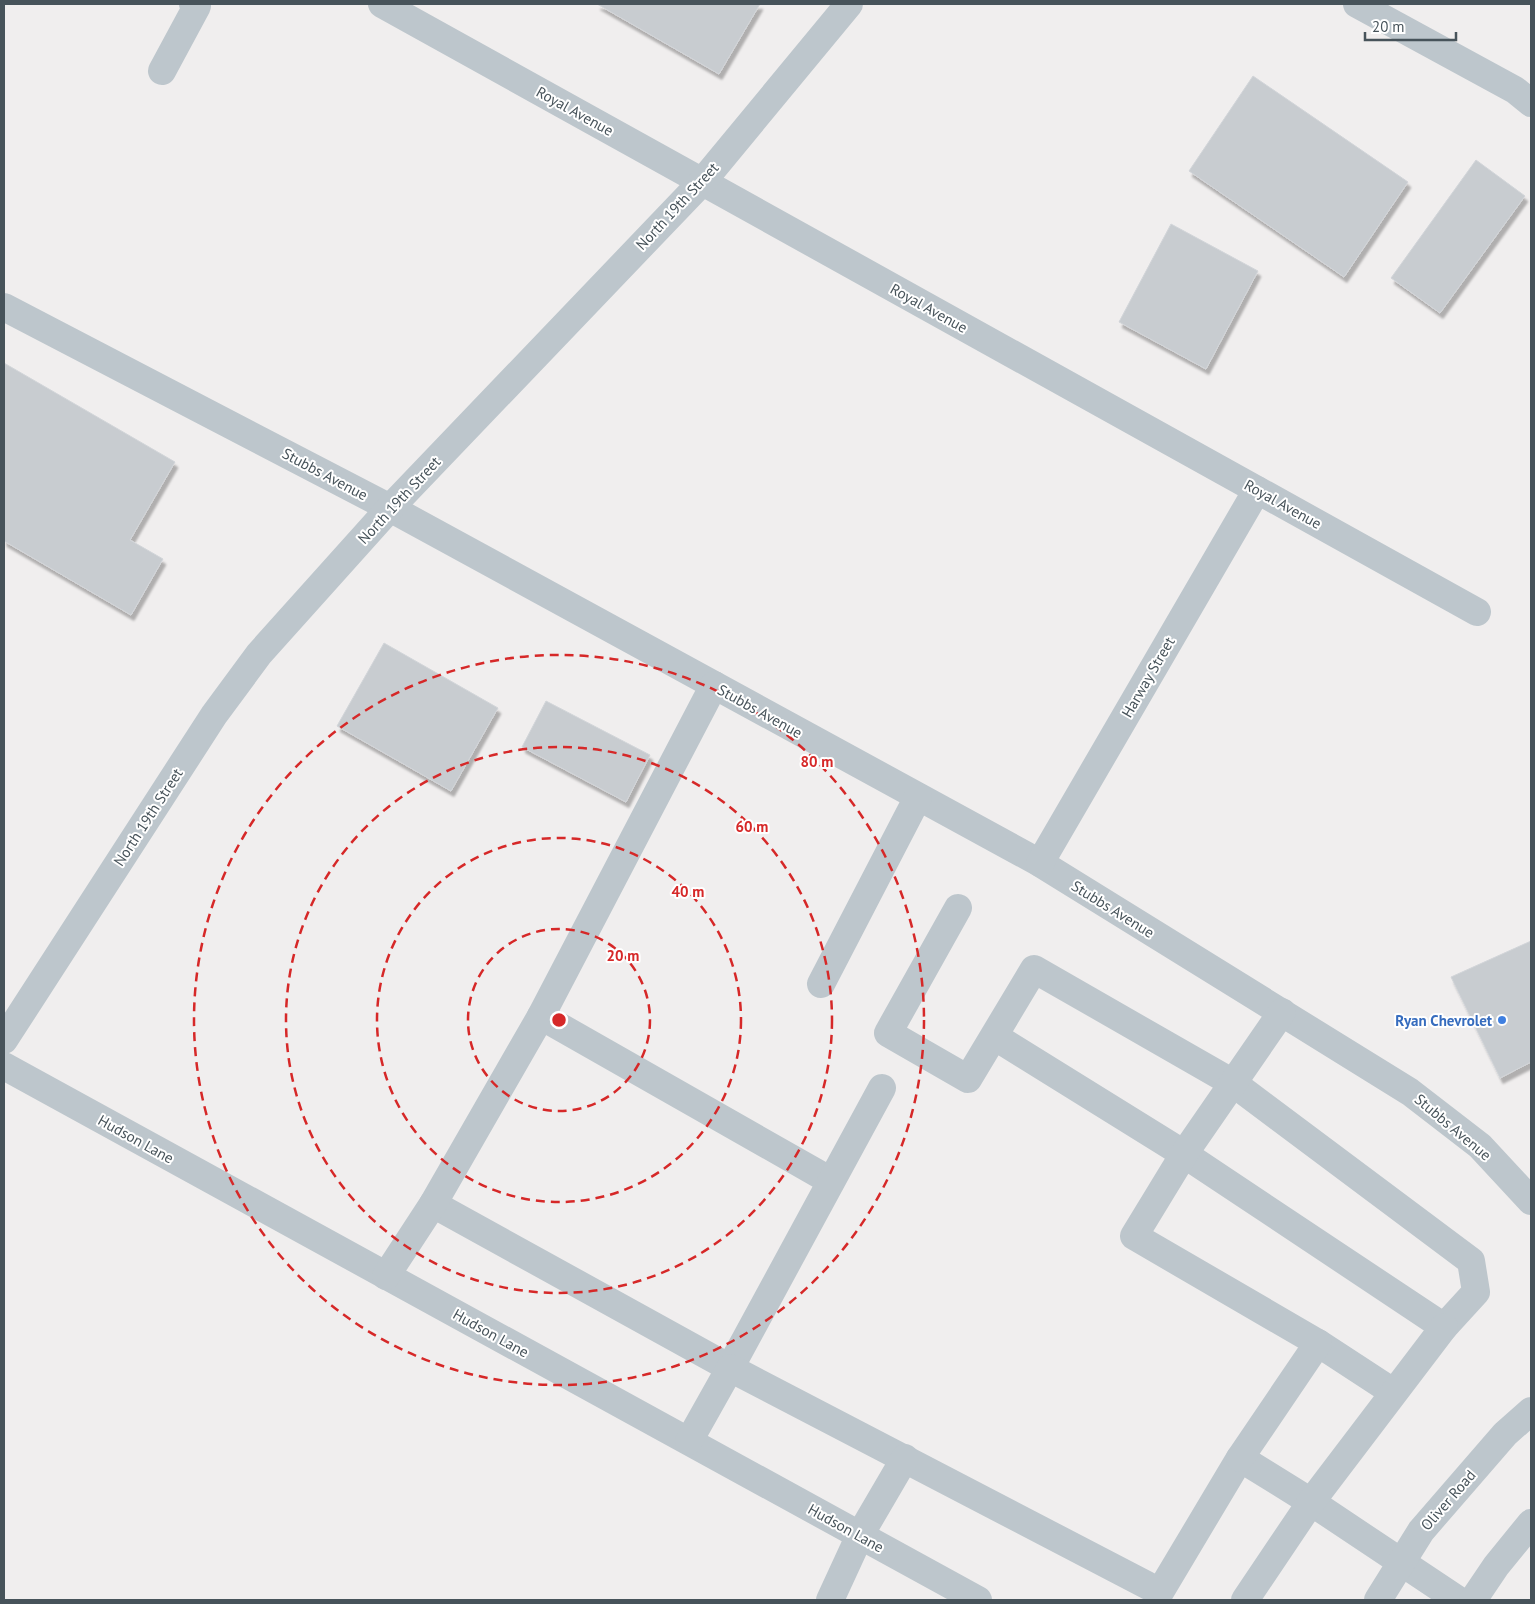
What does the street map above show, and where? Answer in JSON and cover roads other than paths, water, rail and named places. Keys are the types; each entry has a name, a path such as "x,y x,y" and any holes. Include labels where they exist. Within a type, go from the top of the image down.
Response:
{"street":[{"path":"162,71 197,6 193,4"},
{"name":"Royal Avenue","path":"382,4 1477,612"},
{"name":"North 19th Street","path":"4,1040 214,715 259,654 390,508 702,182 850,4"},
{"path":"1357,4 1515,90 1531,103"},
{"name":"Stubbs Avenue","path":"4,307 390,508 1040,864 1410,1092 1480,1146 1531,1201"},
{"name":"Harway Street","path":"1040,864 1256,490"},
{"path":"386,1276 433,1204 542,1016 714,686"},
{"path":"820,984 918,797"},
{"path":"958,908 888,1033 968,1079 1034,969 1233,1083 1471,1260 1476,1292 1444,1328 1311,1502 1245,1600"},
{"path":"1282,1012 1184,1154 1134,1236 1318,1343 1394,1392"},
{"path":"542,1016 831,1181"},
{"path":"994,1036 1184,1154 1444,1328"},
{"name":"Hudson Lane","path":"4,1066 978,1600"},
{"path":"688,1441 730,1368 882,1088"},
{"path":"433,1204 730,1368 905,1458 1151,1593 1318,1343"},
{"name":"Oliver Road","path":"1378,1600 1421,1531 1505,1434 1531,1411"},
{"path":"839,1597 860,1535 905,1458"},
{"path":"1240,1458 1311,1502 1458,1600"},
{"path":"1472,1600 1496,1566 1531,1523"}],"place":[{"name":"Ryan Chevrolet","path":"1502,1020"}]}
